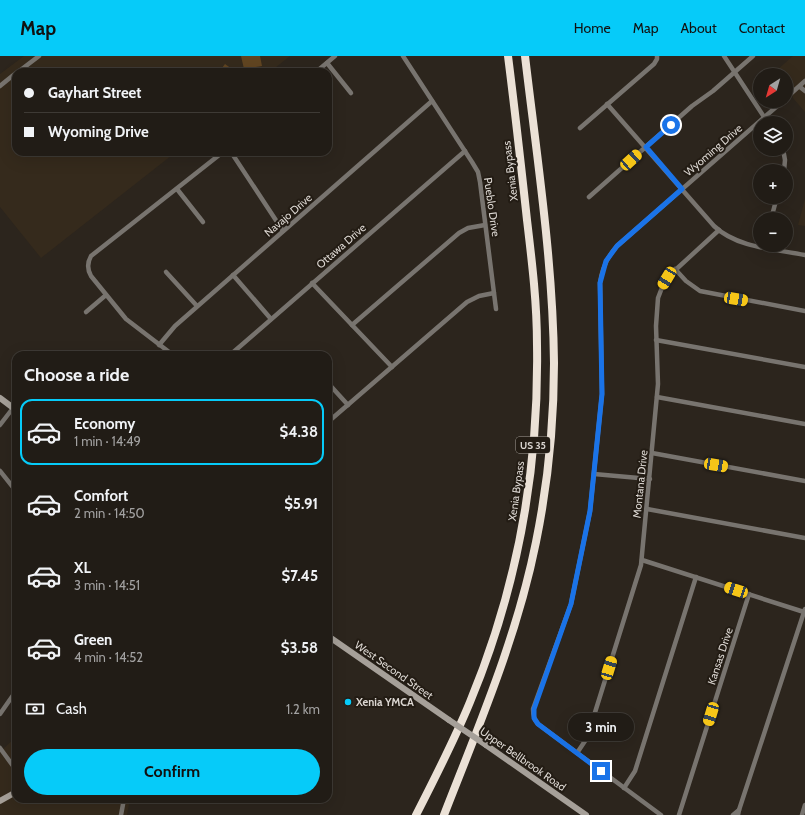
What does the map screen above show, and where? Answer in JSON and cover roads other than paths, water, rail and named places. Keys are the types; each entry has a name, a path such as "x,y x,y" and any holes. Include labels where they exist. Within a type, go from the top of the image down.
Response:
{"highway":[{"name":"Xenia Bypass","path":"416,815 452,745 493,641 518,548 530,479 536,416 537,329 531,255 508,56"},
{"name":"US 35","path":"444,815 510,644 536,544 548,465 552,420 554,366 551,292 525,56"}],"main road":[{"path":"0,398 12,407"},
{"name":"West Second Street","path":"332,639 449,720"},
{"name":"Upper Bellbrook Road","path":"449,720 586,815"},
{"path":"0,800 12,794"}],"street":[{"path":"23,68 39,56"},
{"path":"320,68 335,56"},
{"name":"Pueblo Drive","path":"403,56 475,166 480,182 496,310"},
{"path":"580,128 654,64 657,56"},
{"path":"724,56 763,116"},
{"path":"589,197 692,106 713,91 753,56"},
{"path":"326,63 330,68"},
{"path":"332,70 351,93"},
{"path":"0,86 12,77"},
{"path":"793,92 805,81"},
{"path":"800,87 805,91"},
{"name":"Navajo Drive","path":"159,345 175,326 196,306 432,101"},
{"path":"607,104 719,230 736,240 753,244"},
{"name":"Wyoming Drive","path":"765,116 775,108"},
{"name":"Wyoming Drive","path":"661,815 538,724 533,713 571,604 590,511 602,394 600,283 604,267 608,257 617,246 753,127"},
{"name":"Ottawa Drive","path":"235,351 465,151"},
{"path":"167,351 126,319 106,296 90,273 88,263 91,256 218,156"},
{"path":"234,156 283,231"},
{"path":"177,189 203,222"},
{"path":"352,325 459,232 468,228 486,225"},
{"name":"Montana Drive","path":"577,753 587,738 642,560 658,384 656,310 658,298 667,278 675,269 719,230"},
{"path":"791,252 805,255"},
{"path":"675,269 686,281 700,291 805,311"},
{"path":"166,272 196,306"},
{"path":"233,275 271,319"},
{"path":"312,284 392,367"},
{"path":"332,419 467,302 479,296 494,293"},
{"path":"86,312 106,296"},
{"path":"656,340 805,367"},
{"path":"332,387 348,405"},
{"path":"657,397 805,424"},
{"path":"0,425 12,412"},
{"path":"652,453 805,481"},
{"path":"0,471 12,486"},
{"path":"594,474 650,479"},
{"path":"647,509 805,538"},
{"path":"642,560 696,578 805,610 739,812 733,815"},
{"path":"624,788 635,771 696,578"},
{"name":"Kansas Drive","path":"679,815 749,594"},
{"path":"0,714 12,697"},
{"path":"0,748 12,764"},
{"path":"121,815 123,803"},
{"path":"802,815 805,805"}],"place":[{"name":"Xenia YMCA","path":"348,702"}]}
